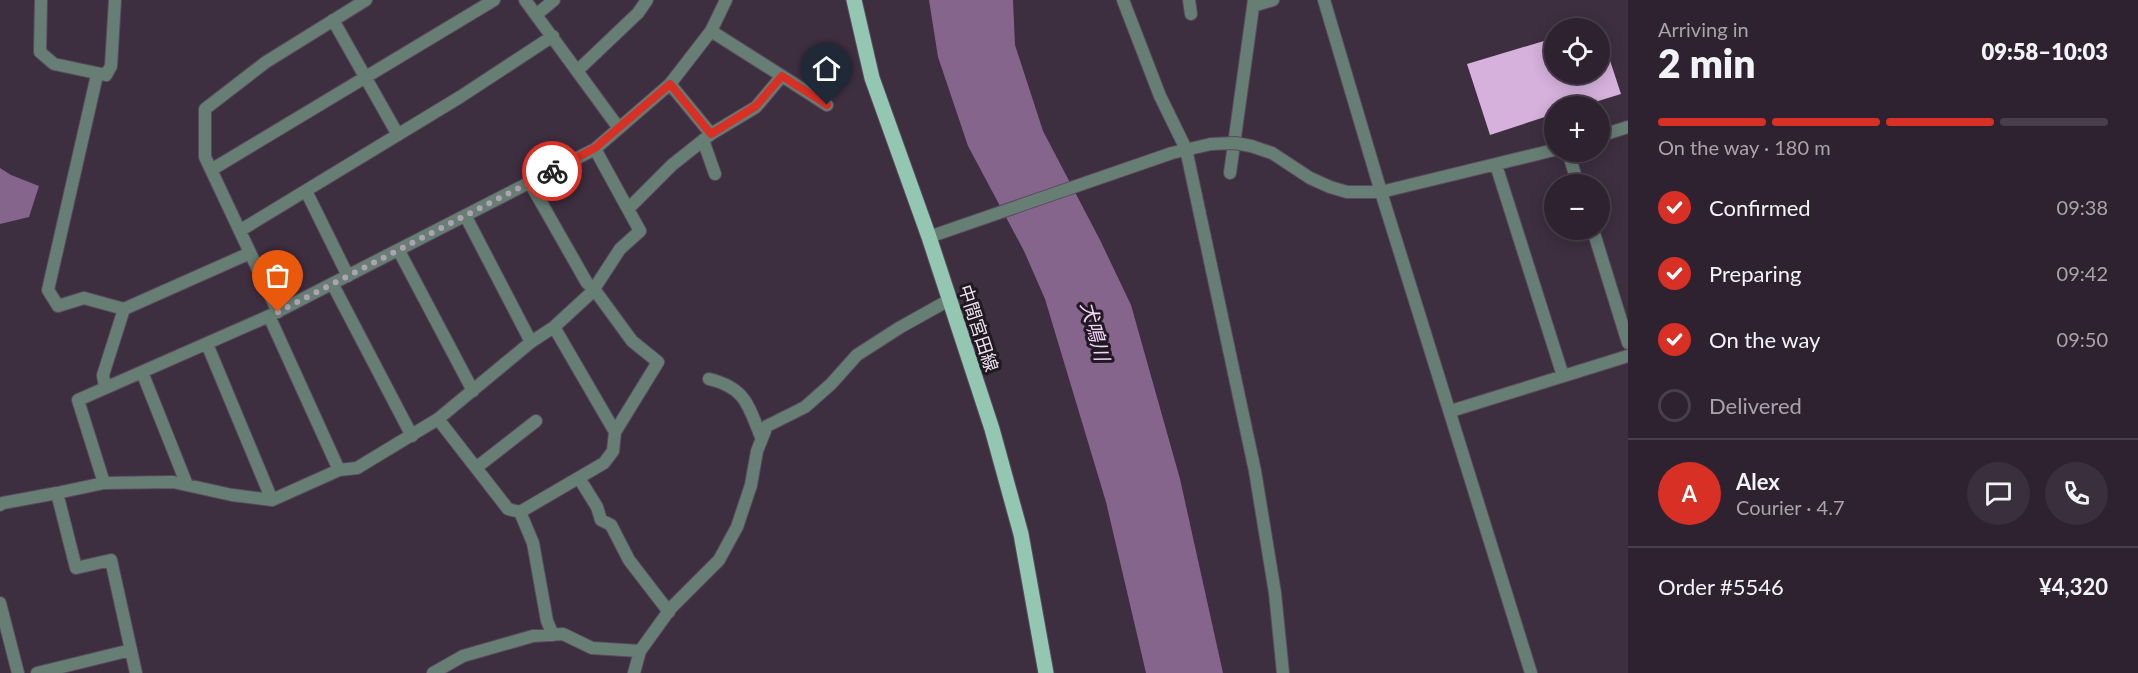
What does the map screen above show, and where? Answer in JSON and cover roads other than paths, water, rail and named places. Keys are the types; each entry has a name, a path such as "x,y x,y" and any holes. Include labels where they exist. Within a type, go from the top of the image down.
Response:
{"main road":[{"name":"中間宮田線","path":"854,0 872,78 929,237 992,429 1021,534 1046,673"}],"street":[{"path":"41,0 40,52 54,64 97,75 106,75 111,66 115,0"},
{"path":"339,470 273,314 241,230 205,157 205,109 266,62 366,0"},
{"path":"211,170 494,0"},
{"path":"525,0 618,127"},
{"path":"536,15 554,0"},
{"path":"577,71 638,13 647,0"},
{"path":"104,483 78,400 207,344 333,285 595,148 670,84 711,30 726,0"},
{"path":"1123,0 1160,96 1186,149 1255,471 1275,593 1283,673"},
{"path":"1189,0 1191,14"},
{"path":"1230,173 1254,3 1273,0"},
{"path":"1324,0 1381,192 1531,673"},
{"path":"333,20 398,135"},
{"path":"711,30 827,105"},
{"path":"241,230 398,135 553,36"},
{"path":"97,75 48,290 58,306 84,298 124,309 250,253"},
{"path":"628,209 672,165 707,137 756,106 782,76"},
{"path":"670,84 707,137 715,174"},
{"path":"1610,133 1628,127"},
{"path":"929,237 1172,153 1211,144 1251,146 1272,153 1310,178 1330,188 1347,192 1381,192 1544,153"},
{"path":"0,506 3,502 104,483 172,482 232,495 273,500 339,470 357,468 412,436 438,419 531,342 554,327 594,289 620,249 640,231 595,148"},
{"path":"1497,165 1563,376"},
{"path":"438,419 508,509 520,512 604,463 613,451 615,432 658,362 632,341 594,289 586,283 530,183"},
{"path":"306,191 348,276"},
{"path":"466,217 531,342"},
{"path":"1596,240 1628,343"},
{"path":"399,251 473,391"},
{"path":"333,285 412,436"},
{"path":"634,673 640,651 669,612 719,560 733,535 751,486 761,437 766,426 805,407 857,356 899,328 949,300"},
{"path":"105,388 103,375 124,309"},
{"path":"554,327 615,432"},
{"path":"207,344 273,500"},
{"path":"1451,411 1628,356"},
{"path":"142,372 187,485"},
{"path":"709,379 724,383 741,393 761,437"},
{"path":"477,467 536,421"},
{"path":"579,478 597,507 601,520 611,525 629,560 669,612"},
{"path":"57,493 75,568 111,560 136,673"},
{"path":"520,512 533,543 548,621 553,634"},
{"path":"0,603 18,673"},
{"path":"433,673 463,656 533,636 562,634 592,648 640,651"},
{"path":"37,673 131,650"}],"water":[{"name":"犬鳴川","path":"929,0 1013,0 1015,45 1043,131 1131,305 1180,479 1223,673 1146,673 1106,502 1045,299 1024,251 968,146 938,57"},
{"path":"0,168 39,186 29,217 0,224"}]}
